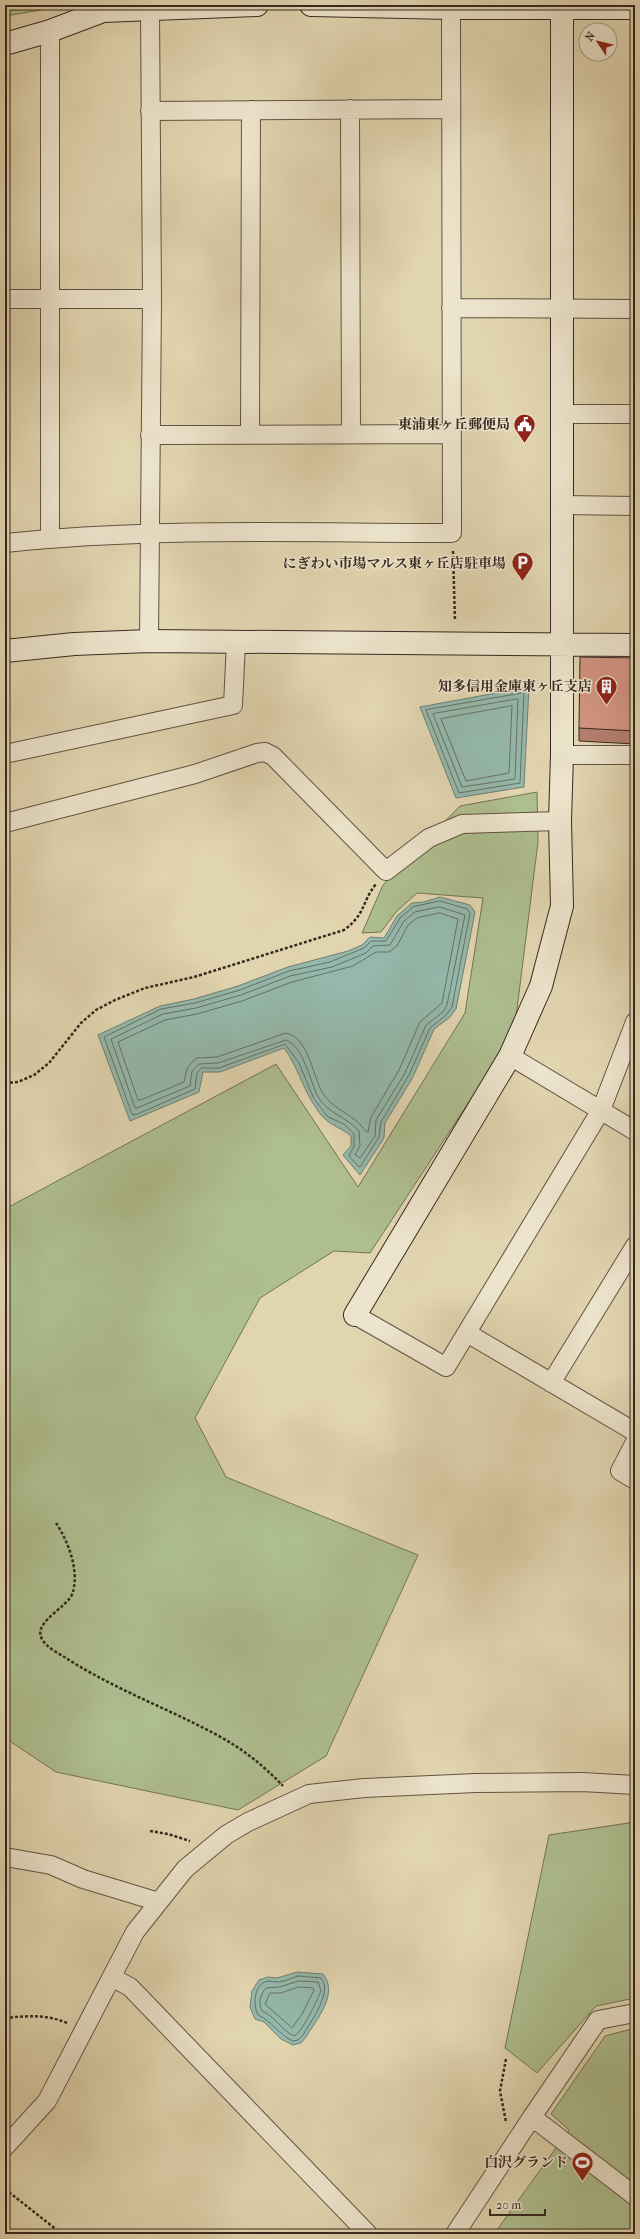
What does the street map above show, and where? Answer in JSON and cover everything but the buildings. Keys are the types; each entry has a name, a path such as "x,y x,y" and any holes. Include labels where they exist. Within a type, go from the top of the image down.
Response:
{"street":[{"path":"5,44 50,31 102,11 256,5"},
{"path":"311,5 562,6 635,8"},
{"path":"5,543 50,538 150,533 452,533 451,6"},
{"path":"562,6 562,755 560,821 562,906 541,986 510,1056 355,1316 446,1367 601,1110 635,1022"},
{"path":"149,642 152,299 150,8"},
{"path":"50,31 50,538"},
{"path":"350,109 351,434"},
{"path":"150,110 451,109"},
{"path":"250,434 251,110"},
{"path":"5,299 152,299"},
{"path":"451,308 635,309"},
{"path":"562,414 635,414"},
{"path":"150,435 452,434"},
{"path":"562,505 635,506"},
{"path":"5,651 74,644 149,642 562,643 635,645"},
{"path":"5,754 233,705 236,642"},
{"path":"5,823 195,774 257,752 265,752 272,756 386,871 428,838 462,824 560,821"},
{"path":"562,755 635,755"},
{"path":"510,1056 635,1131"},
{"path":"552,1383 635,1246"},
{"path":"466,1333 635,1432"},
{"path":"635,1442 620,1471 635,1480"},
{"path":"5,2147 47,2101 136,1932 185,1869 226,1835 248,1822 309,1794 364,1788 484,1783 582,1782 635,1785"},
{"path":"5,1858 51,1865 84,1879 159,1902"},
{"path":"113,1978 130,1987 368,2234"},
{"path":"455,2234 598,2020 635,2013"},
{"path":"532,2117 635,2196"}],"path":[{"path":"452,533 455,621"},
{"path":"5,1083 18,1082 34,1075 49,1063 81,1023 96,1010 114,1000 145,988 194,977 344,930 363,912 367,897 386,871"},
{"path":"56,1523 64,1536 72,1562 73,1593 69,1599 45,1622 40,1630 42,1638 48,1646 92,1674 192,1722 240,1748 261,1763 287,1791 292,1802"},
{"path":"150,1831 168,1834 200,1844 207,1851"},
{"path":"5,2018 39,2016 55,2018 85,2031"},
{"path":"506,2058 501,2080 500,2101 508,2126 520,2135"},
{"path":"5,2189 62,2234"}],"green space":[{"path":"5,5 71,5 5,16"},
{"path":"537,792 538,842 514,1033 370,1253 334,1251 260,1298 195,1418 226,1477 418,1555 326,1756 238,1810 56,1772 5,1738 5,1209 276,1064 358,1187 465,1013 483,898 417,893 396,912 381,932 362,933 383,885 460,806"},
{"path":"635,1822 635,1998 596,2006 537,2073 505,2048 549,1835"},
{"name":"白沢グランド","path":"635,2028 635,2234 494,2234 569,2130 551,2114 605,2036"}],"water":[{"path":"529,687 524,787 456,798 420,707"},
{"path":"440,897 470,905 475,912 456,1009 449,1018 434,1029 413,1077 385,1123 384,1138 360,1175 343,1155 351,1146 351,1136 325,1119 318,1111 284,1048 220,1072 203,1072 199,1092 130,1121 98,1035 160,1006 194,999 238,986 288,967 348,951 362,945 370,937 384,938 397,916 412,903 424,902"},
{"path":"297,1972 323,1974 329,1989 325,2006 316,2022 301,2043 293,2045 281,2039 264,2022 255,2019 250,2007 252,1991 259,1980 268,1977 277,1978"}],"place":[{"name":"東浦東ヶ丘郵便局","path":"525,444"},
{"name":"にぎわい市場マルス東ヶ丘店駐車場","path":"522,582"},
{"name":"知多信用金庫東ヶ丘支店","path":"607,706"},
{"name":"白沢グランド","path":"583,2182"}]}
